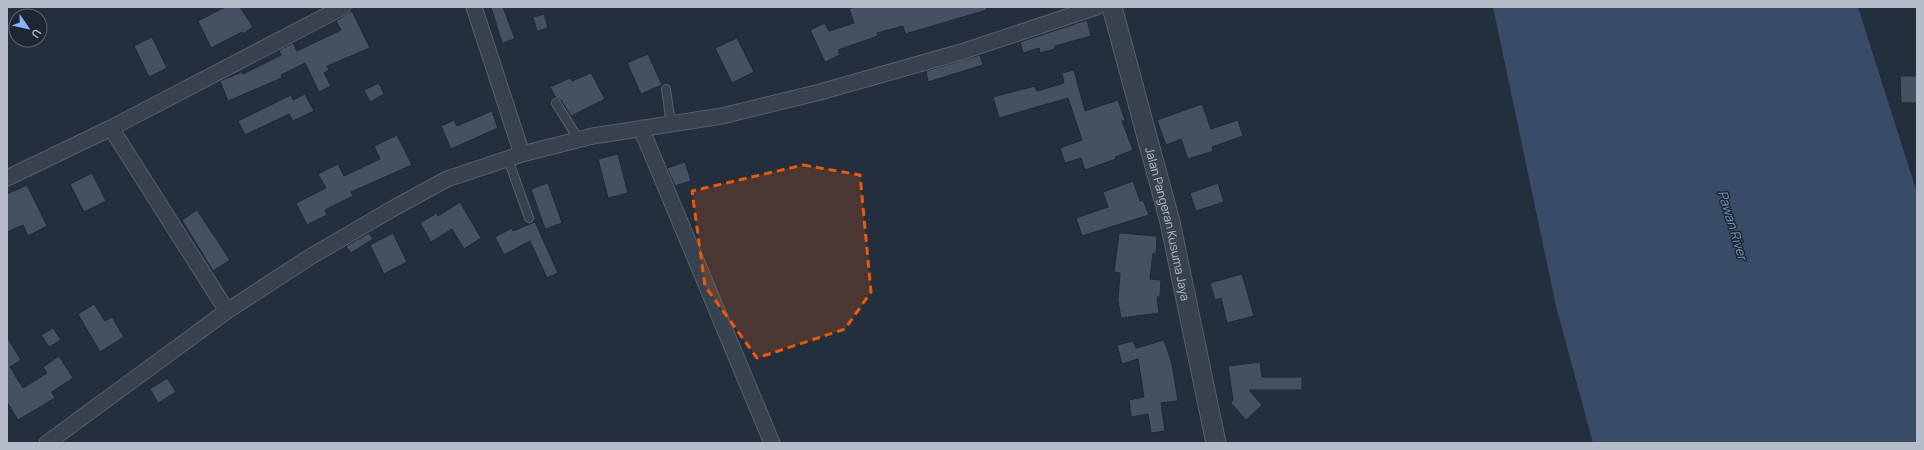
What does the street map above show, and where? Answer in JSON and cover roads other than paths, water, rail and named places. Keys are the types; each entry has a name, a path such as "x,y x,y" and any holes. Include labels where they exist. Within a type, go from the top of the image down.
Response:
{"street":[{"path":"7,178 110,128 344,7"},
{"path":"474,7 522,154"},
{"path":"47,443 227,311 310,257 447,179 522,154 579,140 641,128 722,116 820,92 961,52 1097,7"},
{"name":"Jalan Pangeran Kusuma Jaya","path":"1112,7 1170,222 1216,443"},
{"path":"110,128 227,311"},
{"path":"641,128 772,443"}],"lane":[{"path":"666,89 671,124"},
{"path":"556,102 579,140"},
{"path":"508,159 529,218"}],"water":[{"name":"Pawan River","path":"1493,7 1858,7 1917,193 1917,443 1593,443 1556,306"}]}
